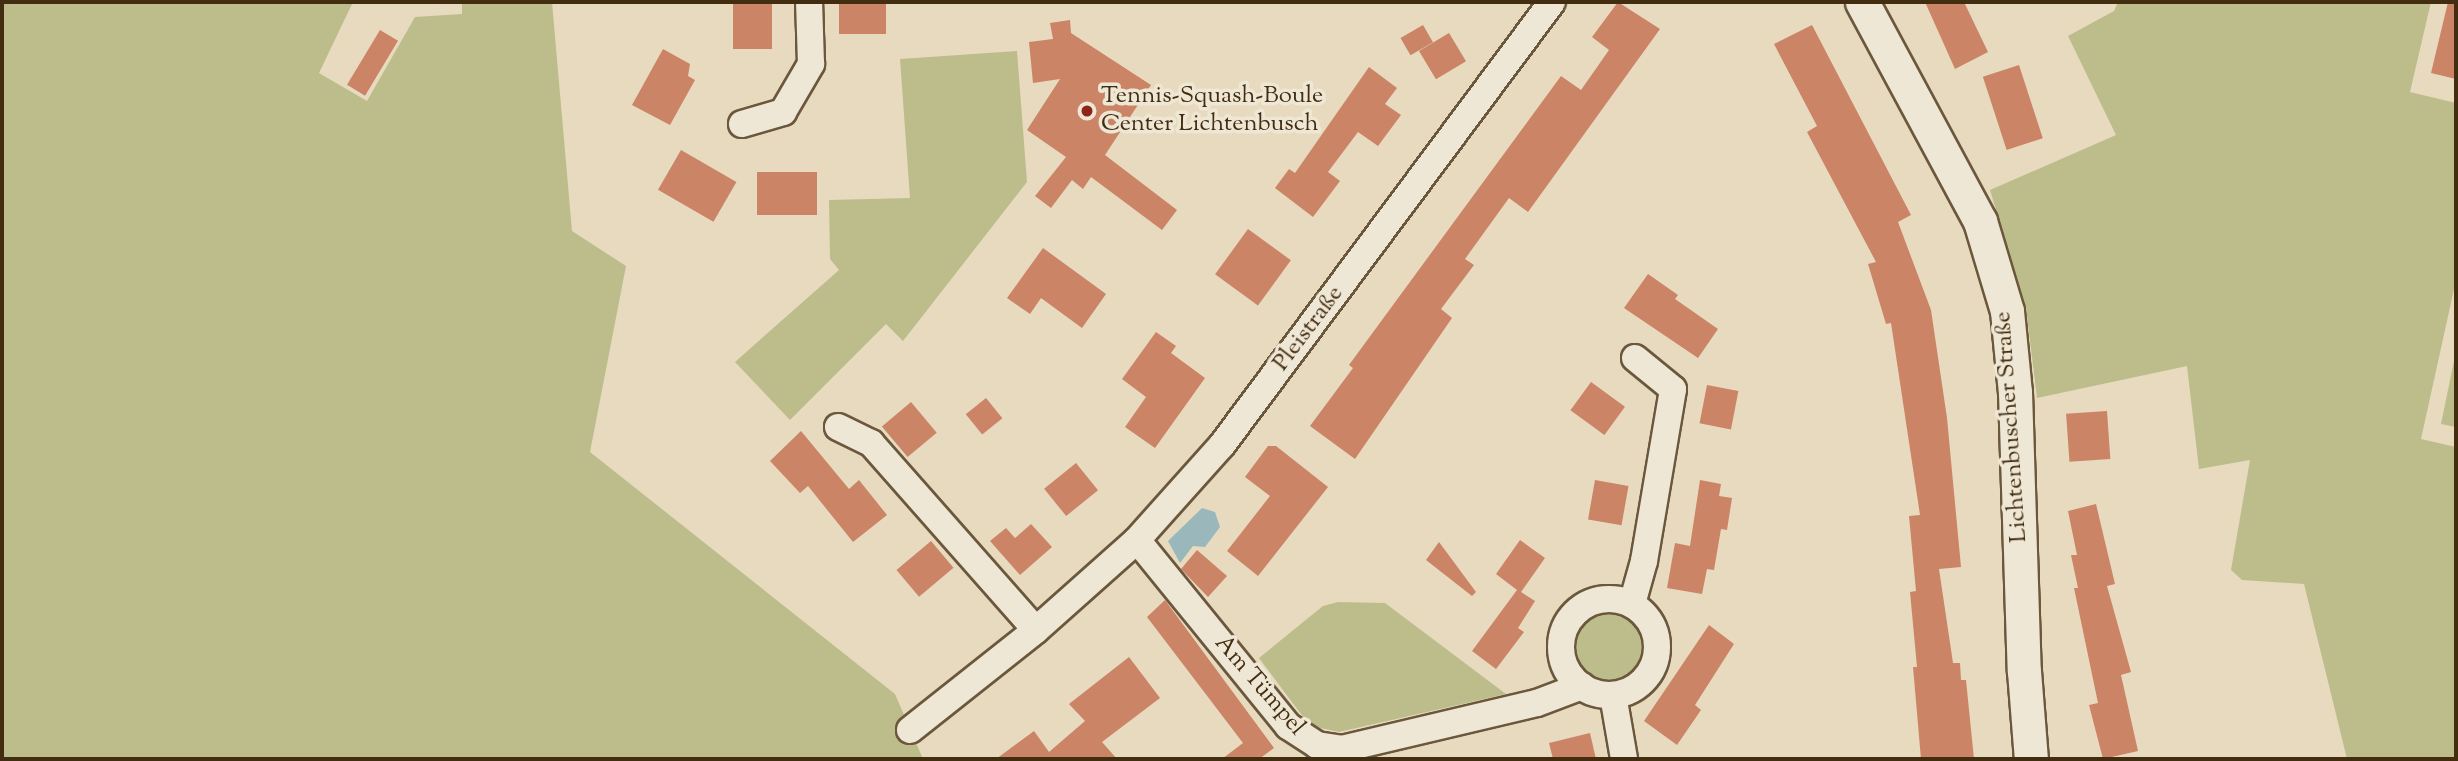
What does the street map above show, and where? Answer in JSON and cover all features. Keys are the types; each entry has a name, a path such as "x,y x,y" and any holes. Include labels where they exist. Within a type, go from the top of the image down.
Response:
{"street":[{"path":"742,124 783,112 811,64 809,2"},
{"name":"Pleistraße","path":"910,730 1036,630 1137,540 1222,445 1552,2"},
{"name":"Lichtenbuscher Straße","path":"1862,2 1979,221 2007,312 2015,392 2024,671 2031,759"},
{"path":"1632,604 1644,561 1672,389 1635,358"},
{"path":"838,427 871,443 1036,630"},
{"name":"Am Tümpel","path":"1137,540 1288,726 1317,746 1342,750 1537,703 1582,686"},
{"path":"1600,599 1632,604 1653,626 1656,657 1640,684 1613,695 1582,686 1563,660 1561,644 1569,622 1585,605 1600,599"},
{"path":"1613,695 1624,759"}],"green space":[{"path":"2,2 353,2 319,73 367,101 415,17 462,14 462,2 552,2 572,231 626,266 590,452 895,694 923,759 2,759"},
{"path":"2118,2 2431,2 2410,92 2456,103 2456,280 2421,439 2456,447 2456,759 2347,759 2304,584 2242,580 2231,570 2250,460 2199,469 2187,366 2037,398 2026,308 1990,190 2116,135 2068,36 2114,11"},
{"path":"1017,51 1027,182 903,341 886,324 790,420 735,362 839,270 830,259 829,200 910,198 900,59"},
{"path":"2456,351 2456,427 2441,424"},
{"path":"1338,602 1385,603 1506,694 1339,732 1316,727 1304,718 1259,658 1323,606"},
{"path":"1609,611 1629,617 1639,627 1645,647 1639,667 1629,677 1609,683 1589,677 1579,667 1573,647 1579,627 1589,617"}],"water":[{"path":"1202,508 1215,512 1220,527 1205,547 1193,546 1180,563 1168,541"}],"building":[{"path":"733,2 772,2 772,49 733,49"},
{"path":"839,2 886,2 886,34 839,34"},
{"path":"1618,2 1660,29 1528,212 1509,198 1465,259 1474,265 1441,309 1452,318 1355,459 1310,426 1353,368 1349,365 1561,76 1581,90 1609,50 1592,37"},
{"path":"1925,2 1964,2 1988,52 1955,69"},
{"path":"2448,2 2456,2 2456,79 2431,73"},
{"name":"Tennis-Squash-Boule Center Lichtenbusch","path":"1070,20 1071,33 1151,85 1105,155 1177,210 1162,230 1091,177 1083,189 1072,180 1051,208 1035,196 1066,157 1027,130 1060,79 1033,83 1029,42 1053,39 1050,23"},
{"path":"1423,25 1433,42 1410,55 1400,38"},
{"path":"1812,25 1911,215 1898,222 1931,310 1947,418 1961,567 1939,569 1953,663 1960,663 1961,680 1966,680 1974,759 1921,759 1913,667 1917,667 1910,592 1916,591 1909,516 1920,515 1891,323 1886,324 1868,264 1876,262 1807,132 1817,126 1774,44"},
{"path":"380,30 398,41 365,96 347,85"},
{"path":"1449,33 1466,61 1436,79 1419,51"},
{"path":"663,49 690,64 688,76 695,80 670,125 632,105"},
{"path":"2019,65 2043,138 2007,150 1983,77"},
{"path":"1369,67 1397,88 1385,104 1401,115 1378,146 1358,132 1328,172 1340,181 1313,217 1275,188 1289,169 1295,173"},
{"path":"681,150 736,182 713,222 658,190"},
{"path":"757,172 817,172 817,215 757,215"},
{"path":"1248,229 1291,260 1258,305 1215,274"},
{"path":"1043,248 1106,294 1082,328 1041,298 1030,314 1007,298"},
{"path":"1648,274 1678,295 1675,299 1718,329 1698,358 1624,308"},
{"path":"1156,332 1176,346 1171,353 1205,378 1155,448 1125,427 1146,397 1122,379"},
{"path":"1591,382 1625,407 1604,435 1570,410"},
{"path":"1707,385 1738,391 1731,429 1700,423"},
{"path":"986,398 1002,418 982,435 966,414"},
{"path":"911,402 937,433 908,457 882,426"},
{"path":"2107,411 2110,459 2069,462 2066,414"},
{"path":"801,431 849,489 859,480 887,515 853,542 808,486 800,493 770,461"},
{"path":"1268,446 1276,446 1328,487 1258,576 1227,551 1270,496 1245,477"},
{"path":"1076,463 1098,490 1066,516 1044,489"},
{"path":"1595,480 1628,486 1622,525 1588,519"},
{"path":"1700,480 1721,484 1719,496 1732,498 1727,530 1721,529 1714,570 1707,569 1702,594 1667,588 1675,543 1690,546"},
{"path":"2096,504 2115,584 2107,586 2131,672 2121,675 2138,751 2103,759 2089,705 2098,703 2074,588 2078,588 2071,555 2077,555 2068,511"},
{"path":"1031,524 1052,547 1020,575 990,541 1006,528 1015,538"},
{"path":"1520,540 1545,558 1521,592 1535,601 1518,628 1524,632 1496,669 1472,651 1517,590 1496,574"},
{"path":"931,541 953,568 919,597 897,570"},
{"path":"1439,542 1476,592 1472,596 1426,560"},
{"path":"1197,550 1227,576 1208,597 1181,569"},
{"path":"1165,600 1274,748 1259,759 1222,759 1243,743 1147,617"},
{"path":"1709,625 1734,644 1695,705 1701,710 1677,745 1644,721"},
{"path":"1129,657 1160,698 1102,742 1117,759 996,759 1034,731 1049,752 1085,721 1069,704"},
{"path":"1590,733 1596,759 1553,759 1549,743"}],"place":[{"name":"Tennis-Squash-Boule Center Lichtenbusch","path":"1087,111"}]}
